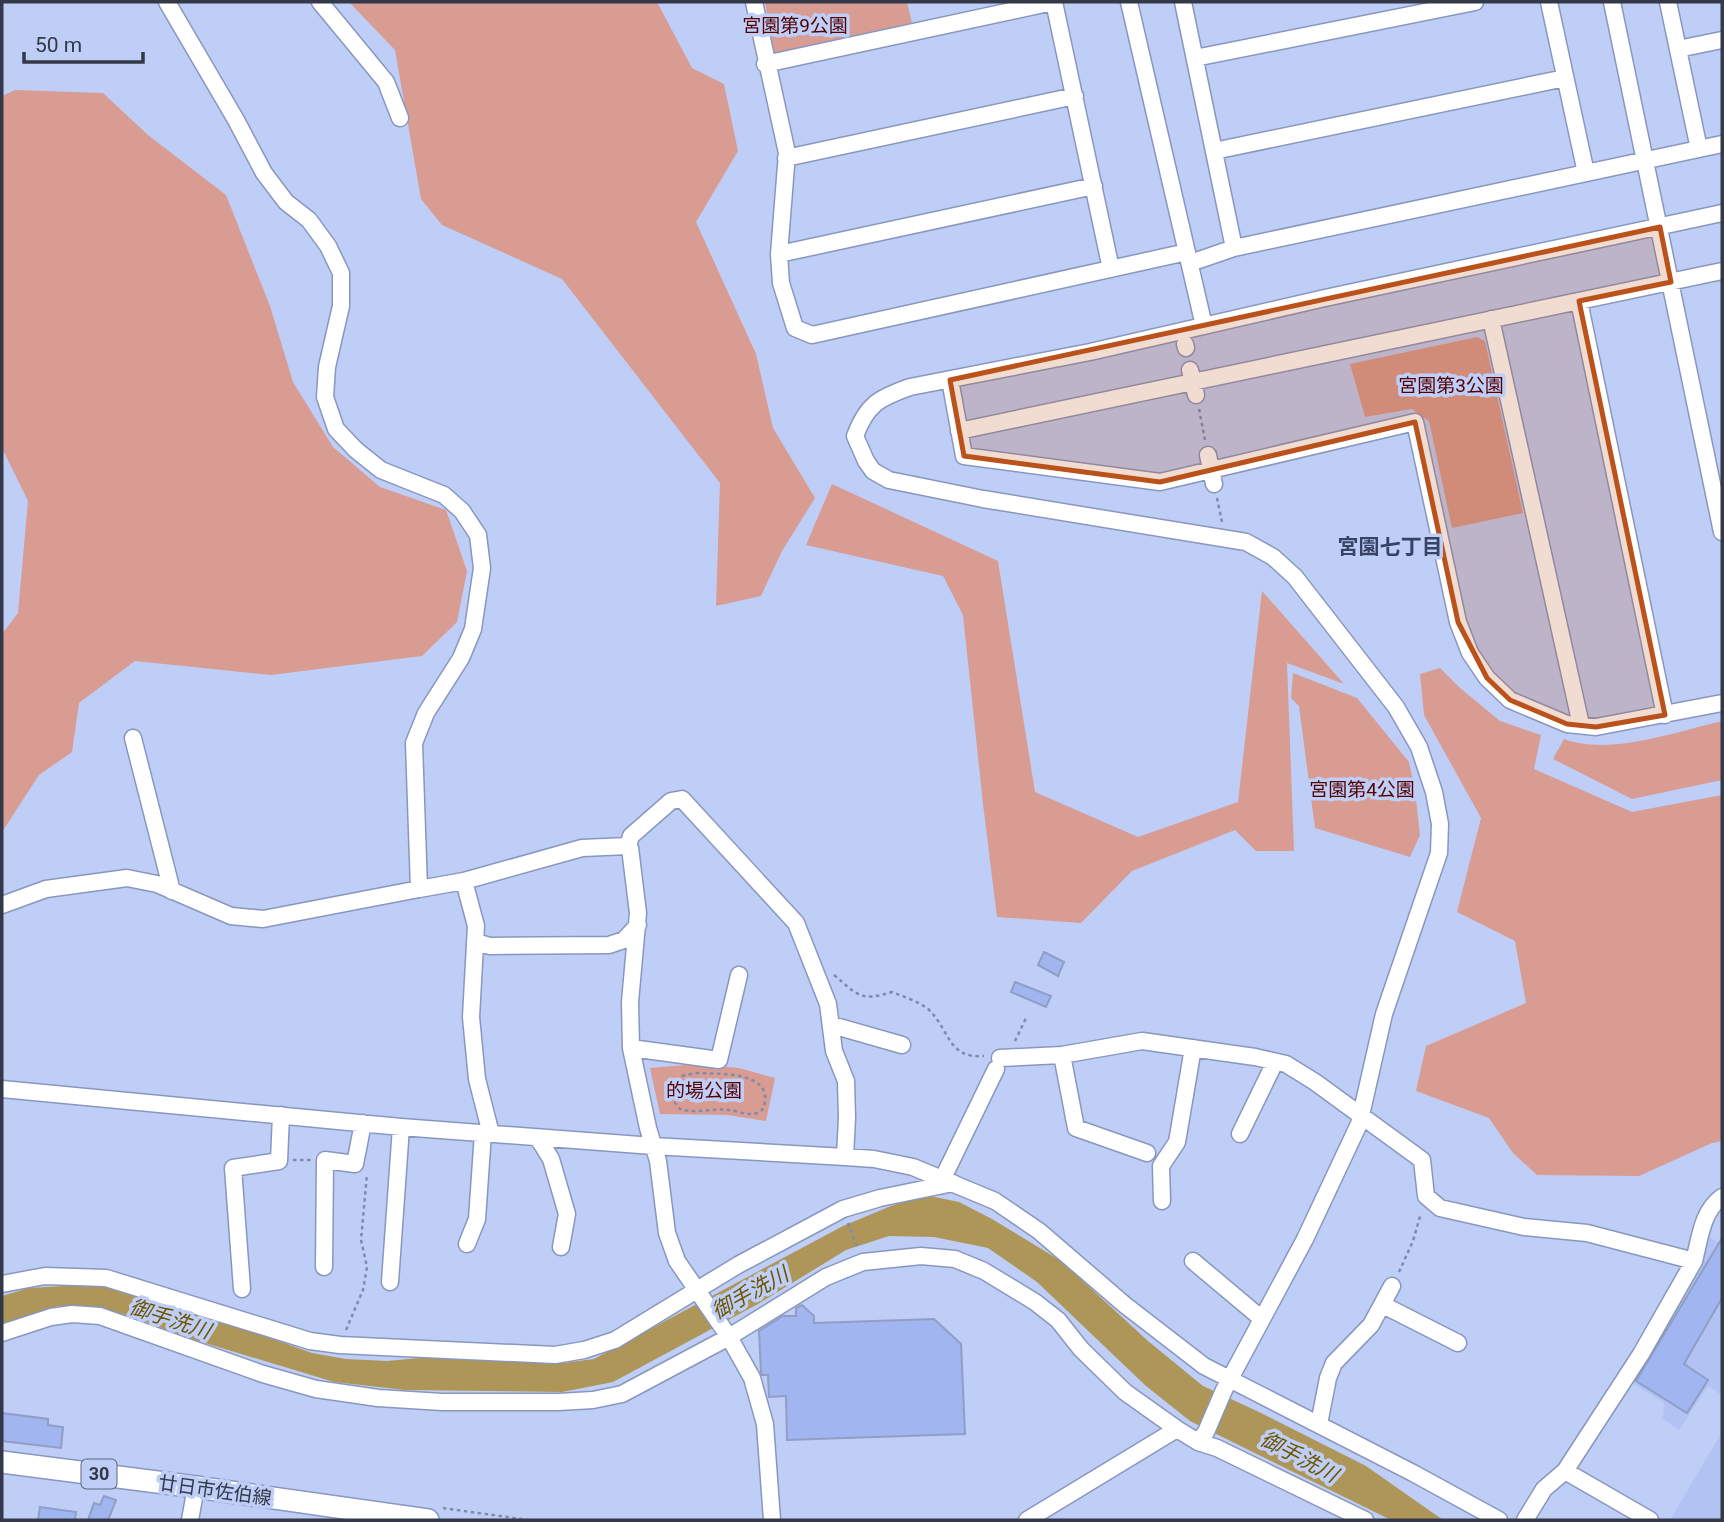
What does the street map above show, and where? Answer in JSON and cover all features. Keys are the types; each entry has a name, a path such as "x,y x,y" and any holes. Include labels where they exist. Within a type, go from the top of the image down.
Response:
{"main road":[{"name":"廿日市佐伯線","path":"2,1462 196,1487 388,1517 428,1520"}],"street":[{"path":"167,2 264,173 286,202 309,220 328,246 341,273 341,306 327,367 325,397 336,429 381,470 444,495 462,511 478,535 482,568 473,629 461,658 426,713 414,743 419,889"},
{"path":"320,2 386,82 400,118"},
{"path":"754,2 786,158 779,254 781,283 795,328 813,335 1111,269 1234,248 1722,144"},
{"path":"765,64 1054,2 1111,269"},
{"path":"1129,2 1193,256 1204,326"},
{"path":"1183,2 1234,248"},
{"path":"1195,58 1475,2"},
{"path":"1549,2 1586,173"},
{"path":"1612,2 1722,532"},
{"path":"1668,2 1699,149"},
{"path":"1678,49 1722,40"},
{"path":"1214,151 1565,78"},
{"path":"786,158 1075,96"},
{"path":"779,254 1094,186"},
{"path":"1202,1437 1305,1239 1359,1124 1384,1014 1439,853 1438,806 1419,747 1396,707 1295,577 1273,557 1224,531 983,499 889,480 873,471 866,461 855,436 860,421 870,407 883,396 901,390 1090,352 1722,213"},
{"path":"959,431 1722,271"},
{"path":"1579,301 1665,715"},
{"path":"1492,319 1581,725"},
{"path":"950,380 964,456 1160,482 1415,422 1458,622 1470,653 1487,678 1510,700 1567,724 1596,727 1722,703"},
{"path":"133,738 172,891"},
{"path":"772,1520 768,1448 760,1401 742,1357 677,1261 669,1243 658,1161 631,1048 630,1002 638,925 634,873 628,846 631,836 671,801 676,799 687,802 795,920 828,1004 834,1051 846,1081 845,1157"},
{"path":"2,905 46,889 118,878 142,881 172,891 231,916 263,919 464,881 582,848 628,846"},
{"path":"464,881 476,926 471,1017 477,1079 487,1134 477,1219 467,1244"},
{"path":"475,942 490,946 609,945 624,940 638,925"},
{"path":"631,1048 719,1059 739,975"},
{"path":"832,1025 902,1045"},
{"path":"949,1181 998,1064 1142,1041 1286,1064 1362,1114 1422,1160 1426,1196 1440,1208 1524,1227 1587,1233 1694,1261"},
{"path":"1162,1201 1161,1166 1177,1142 1193,1048"},
{"path":"1062,1055 1076,1128 1147,1153"},
{"path":"1240,1134 1275,1062"},
{"path":"2,1089 487,1134 845,1157 913,1167 995,1201 1039,1231 1125,1305 1227,1385 1319,1424 1499,1520"},
{"path":"242,1289 233,1168 279,1161 281,1115"},
{"path":"324,1267 325,1160 355,1164 363,1123"},
{"path":"390,1282 401,1127"},
{"path":"538,1138 551,1159 566,1214 561,1247"},
{"path":"2,1284 45,1276 106,1278 299,1338 340,1345 555,1354 584,1350 615,1340 843,1209 949,1181"},
{"path":"1525,1520 1544,1489 1565,1471 1641,1354 1694,1261 1706,1214 1722,1197"},
{"path":"2,1333 51,1317 72,1314 100,1316 263,1374 316,1389 378,1398 442,1402 593,1400 622,1394 826,1277 863,1262 921,1256 956,1259 984,1271 1035,1302 1058,1320 1081,1349 1125,1392 1177,1429 1202,1437 1217,1448 1365,1520"},
{"path":"1193,1261 1262,1319"},
{"path":"1319,1424 1328,1378 1334,1363 1371,1325 1392,1286"},
{"path":"1383,1305 1458,1343"},
{"path":"1027,1520 1177,1429"},
{"path":"1565,1471 1650,1520"},
{"path":"190,1520 196,1487"}],"path":[{"path":"1193,382 1224,531"},
{"path":"816,974 830,971 857,994 866,997 874,998 892,992 917,1002 933,1015 961,1053 970,1057 989,1055 998,1064"},
{"path":"1016,1038 1026,1018"},
{"path":"696,1073 737,1075 761,1086 766,1096 761,1112 754,1114 729,1110 690,1111 677,1107 670,1092 671,1086 679,1078 696,1073"},
{"path":"340,1345 363,1290 367,1267 361,1240 368,1149 358,1150"},
{"path":"279,1161 325,1160"},
{"path":"1392,1286 1413,1241 1426,1196"},
{"path":"843,1209 863,1262"}],"highlighted area":[{"path":"1660,227 1671,282 1579,301 1665,715 1596,727 1567,724 1510,700 1487,678 1458,622 1415,422 1160,482 964,456 950,380"}],"shaded area":[{"path":"1709,1237 1722,1244 1722,1395 1708,1386 1679,1430 1663,1419 1664,1403 1631,1382 1702,1264"},
{"path":"1722,1432 1722,1520 1670,1520"}],"green space":[{"path":"349,2 657,2 692,68 724,84 738,151 696,222 756,354 773,428 815,498 782,551 761,596 716,606 720,483 562,279 442,225 421,199 395,50"},
{"name":"宮園第9公園","path":"765,2 907,2 912,23 774,53"},
{"path":"15,90 103,93 148,135 226,195 270,306 293,382 333,447 380,487 446,510 467,571 457,622 422,656 271,675 135,661 79,703 72,752 39,775 2,832 2,634 18,613 28,501 2,448 2,96"},
{"name":"宮園第3公園","path":"1477,337 1485,341 1523,513 1452,528 1429,421 1412,409 1365,417 1350,364"},
{"path":"832,484 998,561 1035,792 1138,837 1238,802 1262,591 1344,684 1287,663 1294,851 1256,851 1235,830 1132,871 1081,923 997,917 963,615 943,576 806,545"},
{"path":"1440,668 1500,721 1541,735 1534,769 1632,812 1722,795 1722,1141 1639,1176 1537,1175 1513,1153 1489,1118 1416,1091 1426,1046 1526,1003 1515,941 1457,912 1481,818 1424,715 1420,674"},
{"name":"宮園第4公園","path":"1293,673 1357,698 1409,762 1420,835 1410,857 1315,828 1299,706 1291,698"},
{"path":"1722,721 1722,780 1632,799 1553,759 1564,739 1582,744 1622,744"},
{"name":"的場公園","path":"696,1064 739,1068 775,1078 766,1121 728,1115 660,1114 650,1068"}],"water":[{"name":"御手洗川","path":"925,1195 959,1202 1061,1261 1148,1341 1203,1386 1366,1466 1443,1520 1391,1520 1190,1421 1146,1386 1037,1282 988,1248 934,1237 889,1236 846,1250 758,1304 613,1382 562,1392 405,1390 334,1382 182,1336 134,1317 95,1307 58,1306 2,1324 2,1296 29,1288 100,1284 231,1324 312,1353 346,1359 387,1361 431,1357 563,1363 594,1359 843,1226"}],"building":[{"path":"1044,952 1064,962 1058,976 1038,965"},
{"path":"1015,982 1051,996 1046,1007 1011,992"},
{"path":"1722,1238 1722,1298 1684,1364 1708,1380 1687,1413 1636,1381"},
{"path":"802,1305 814,1316 814,1323 934,1319 961,1344 965,1434 787,1440 786,1396 769,1397 768,1375 762,1375 761,1372 759,1331 783,1316 796,1316 796,1308"},
{"path":"2,1413 48,1419 48,1425 63,1427 61,1448 2,1441"},
{"path":"104,1496 116,1500 108,1520 88,1520 94,1503 100,1505"},
{"path":"40,1507 76,1512 75,1520 38,1520"}],"district":[{"name":"宮園七丁目","path":"1390,547"}]}
